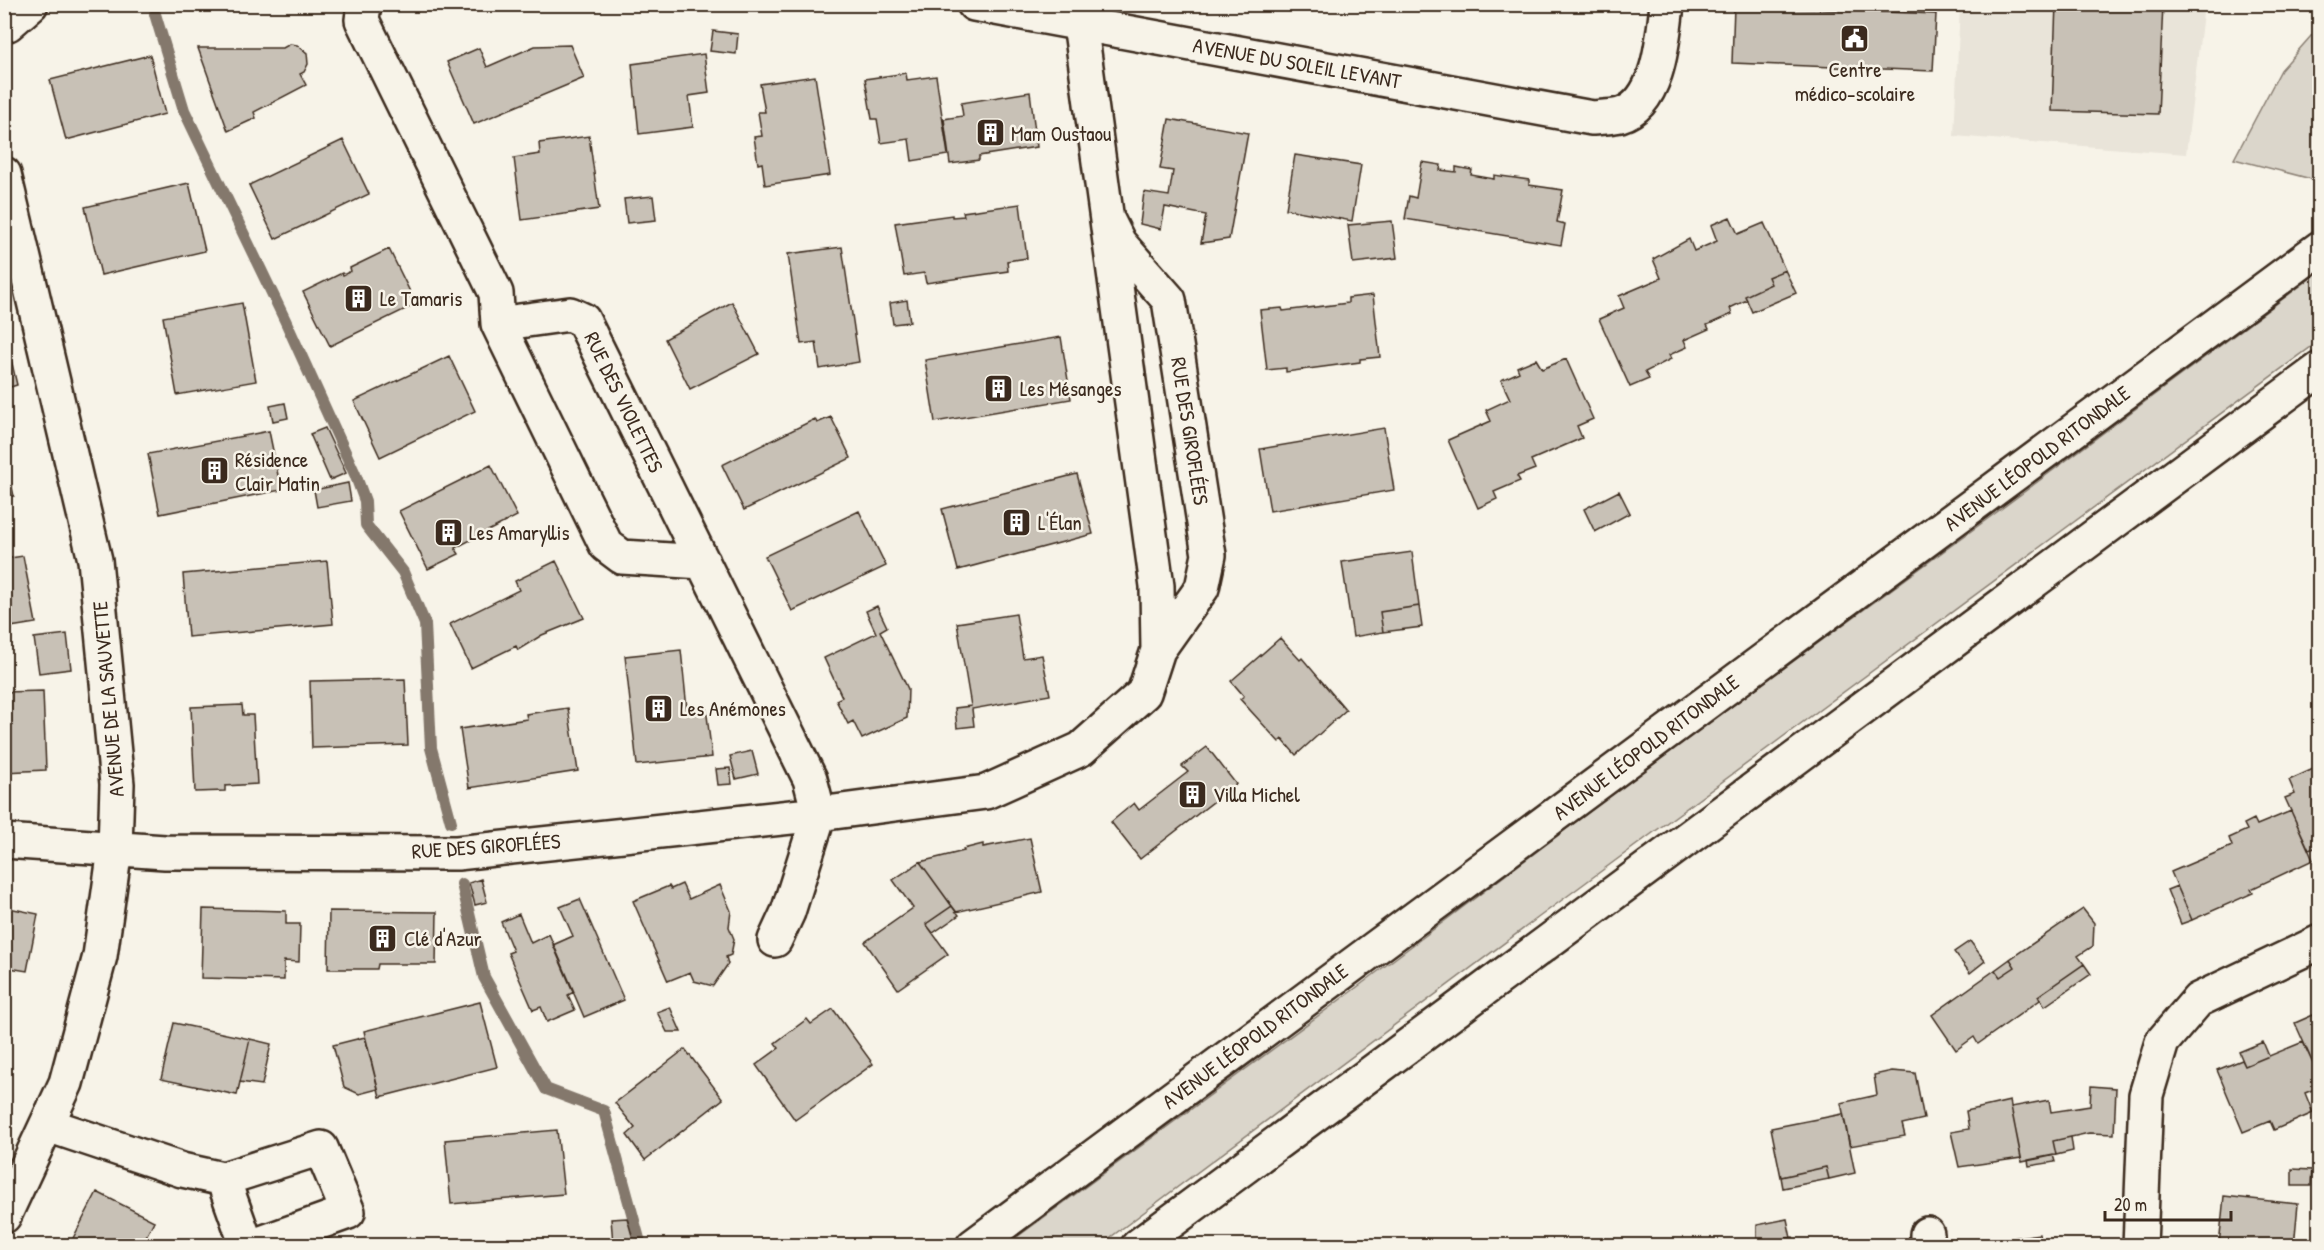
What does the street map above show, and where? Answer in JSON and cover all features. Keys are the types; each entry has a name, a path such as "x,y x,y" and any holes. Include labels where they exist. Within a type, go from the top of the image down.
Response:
{"main road":[{"path":"364,4 362,20 496,293 498,324 606,545 622,557 703,562"},
{"name":"AVENUE DU SOLEIL LEVANT","path":"974,4 1592,118 1621,115 1645,98 1662,49 1667,4"},
{"name":"RUE DES GIROFLÉES","path":"1080,23 1157,586 1158,650"},
{"name":"AVENUE DE LA SAUVETTE","path":"4,174 95,560 117,784 115,849 100,956 66,1083 4,1216"},
{"name":"RUE DES GIROFLÉES","path":"4,841 165,852 457,853 819,814 986,792 1081,748 1144,693 1158,650 1202,588 1209,555 1169,300 1119,243 1107,219"},
{"name":"AVENUE LÉOPOLD RITONDALE","path":"973,1245 2319,248"},
{"name":"RUE DES VIOLETTES","path":"498,324 570,314 583,320 810,779 819,814"},
{"path":"1138,1245 2319,369"},
{"path":"775,940 788,912 819,814"},
{"path":"2140,1245 2146,1095 2162,1042 2198,1000 2319,942"},
{"path":"48,1125 182,1170 223,1179 321,1148 348,1212 252,1245"},
{"path":"223,1179 247,1245"}],"shaded area":[{"path":"1960,5 2204,5 2186,154 1954,136"},
{"path":"2319,27 2319,181 2234,159 2281,70"},
{"path":"2319,272 2319,341 1539,917 1100,1245 1006,1245 1356,988 1631,780 1997,512"}],"building":[{"path":"2056,4 2163,4 2158,114 2052,111"},
{"path":"1734,6 1936,14 1933,71 1732,63"},
{"path":"713,31 738,34 736,54 710,51"},
{"path":"290,44 297,45 307,53 308,64 304,72 300,74 306,85 254,112 256,118 228,131 198,48 283,48"},
{"path":"570,45 584,78 474,124 447,62 479,48 487,67 535,46"},
{"path":"704,54 709,93 689,96 693,127 639,134 632,64"},
{"path":"150,55 165,114 66,140 50,80"},
{"path":"906,73 907,80 936,76 948,155 912,161 909,139 881,143 877,119 872,119 865,79"},
{"path":"815,76 830,175 765,185 762,163 758,164 754,137 762,136 758,112 765,112 760,84"},
{"name":"Mam Oustaou","path":"1030,92 1037,147 979,156 979,160 950,164 944,119 963,116 961,103"},
{"path":"1169,119 1248,133 1229,239 1201,243 1206,215 1165,207 1161,229 1140,224 1144,192 1169,196 1173,171 1160,169"},
{"path":"589,136 599,209 522,220 514,158 540,154 539,143"},
{"path":"343,140 369,194 275,239 249,185"},
{"path":"1295,155 1361,165 1352,221 1286,209"},
{"path":"1422,162 1441,165 1440,170 1456,172 1456,167 1472,170 1471,175 1494,179 1494,175 1529,180 1529,185 1563,190 1557,222 1565,224 1561,245 1405,219 1409,196 1416,198"},
{"path":"189,183 205,251 101,275 85,207"},
{"path":"653,196 656,220 627,223 624,199"},
{"path":"1020,204 1027,258 1007,261 1008,271 926,283 924,273 904,276 895,223 952,215 952,217 964,216 963,212"},
{"path":"1730,217 1738,234 1764,223 1785,270 1768,277 1771,284 1745,296 1747,300 1730,308 1732,314 1707,325 1709,329 1684,340 1687,347 1669,355 1671,359 1645,372 1649,379 1630,387 1599,319 1624,308 1619,296 1661,278 1653,259 1689,239 1694,251 1717,241 1711,225"},
{"path":"1392,221 1397,258 1353,263 1348,225"},
{"path":"842,247 859,362 820,369 816,342 801,344 788,254"},
{"name":"Le Tamaris","path":"389,249 416,304 330,346 303,292 351,271 350,268"},
{"path":"1785,270 1796,293 1752,312 1745,296 1771,284 1768,277"},
{"path":"1373,295 1380,357 1286,372 1286,368 1267,370 1260,310 1282,308 1283,311 1348,303 1348,298"},
{"path":"907,300 910,322 893,324 890,303"},
{"path":"732,302 759,354 690,389 665,339"},
{"path":"242,303 256,381 177,395 163,317"},
{"name":"Les Mésanges","path":"1061,337 1071,399 935,422 925,360"},
{"path":"7,342 17,385 4,389 4,343"},
{"path":"449,356 475,411 380,457 354,401"},
{"path":"1536,359 1542,369 1566,359 1593,419 1577,426 1582,438 1531,460 1535,469 1517,476 1520,481 1494,492 1497,499 1478,508 1448,440 1491,421 1486,410 1510,399 1501,380 1519,372 1517,367"},
{"path":"285,403 288,418 273,421 270,406"},
{"path":"831,417 851,458 744,510 722,465 815,419 817,423"},
{"path":"325,428 346,473 330,480 310,434"},
{"path":"1384,428 1394,490 1270,511 1260,449"},
{"name":"Résidence Clair Matin","path":"269,431 281,490 160,514 148,454"},
{"path":"4,456 14,496 4,498"},
{"name":"Les Amaryllis","path":"491,465 517,516 455,548 459,554 428,569 399,511"},
{"name":"L'Élan","path":"1077,474 1093,534 958,570 942,509"},
{"path":"348,483 351,501 317,507 314,490"},
{"path":"1619,491 1630,513 1595,532 1584,509"},
{"path":"859,511 886,566 792,611 765,556"},
{"path":"1412,552 1419,606 1380,612 1383,632 1353,637 1342,562"},
{"path":"23,556 36,623 4,628 4,559"},
{"path":"327,561 333,624 188,637 183,574"},
{"path":"556,561 584,618 542,635 518,650 516,646 471,668 450,624 519,590 515,581"},
{"path":"877,606 887,627 880,631 908,689 907,718 862,739 853,721 848,724 836,700 842,697 824,658 876,633 866,611"},
{"path":"1419,606 1422,627 1383,632 1380,612"},
{"path":"1016,614 1023,658 1042,655 1050,695 972,709 974,726 957,728 955,708 971,706 957,623"},
{"path":"67,634 71,669 39,673 34,638"},
{"path":"1280,638 1300,660 1302,658 1346,710 1296,755 1282,739 1279,742 1240,699 1244,696 1231,681"},
{"name":"Les Anémones","path":"681,650 687,709 706,707 712,757 637,765 625,656"},
{"path":"405,679 408,745 312,748 310,681"},
{"path":"43,691 46,770 4,772 4,692"},
{"path":"242,705 243,715 253,715 257,784 225,786 225,791 195,792 191,707"},
{"path":"568,708 578,771 469,788 460,729 527,719 526,714"},
{"name":"Villa Michel","path":"1207,747 1236,784 1140,859 1111,822 1134,803 1139,810 1188,772 1182,766"},
{"path":"752,751 758,774 736,779 730,756"},
{"path":"2320,766 2320,846 2309,850 2285,798 2295,794 2289,780"},
{"path":"730,768 732,784 718,785 716,769"},
{"path":"2291,811 2313,860 2251,889 2253,893 2192,920 2171,872 2232,846 2229,838 2247,830 2244,824 2254,819 2257,825"},
{"path":"1030,838 1042,892 956,912 920,862 983,844 983,847"},
{"path":"920,862 952,906 926,924 948,954 898,989 865,942 913,908 893,880"},
{"path":"481,879 487,902 475,905 469,883"},
{"path":"682,884 689,899 720,885 731,911 729,927 734,939 731,955 726,957 728,964 713,986 694,981 690,972 668,981 633,901 669,886 671,889"},
{"path":"2177,886 2192,920 2181,924 2167,890"},
{"path":"580,899 624,1000 584,1017 553,945 573,936 560,907"},
{"path":"952,906 959,915 933,933 926,924"},
{"path":"4,907 38,914 27,971 4,967"},
{"path":"203,909 286,911 286,924 300,924 299,962 284,961 284,980 201,978"},
{"path":"2083,909 2094,923 2093,946 2078,956 2084,964 2038,996 2040,1000 1978,1044 1974,1037 1956,1050 1932,1015 1995,970 2000,977 2015,967 2010,959"},
{"name":"Clé d'Azur","path":"329,911 437,912 436,964 378,964 377,969 328,969"},
{"path":"519,914 531,943 549,934 574,992 568,995 575,1010 547,1022 541,1007 533,1010 508,953 513,951 501,922"},
{"path":"1970,941 1985,961 1970,973 1954,952"},
{"path":"2010,959 2015,967 2000,977 1995,970"},
{"path":"2084,964 2091,974 2045,1006 2038,996"},
{"path":"480,1002 497,1067 380,1097 364,1031"},
{"path":"670,1007 681,1032 667,1032 657,1012"},
{"path":"833,1009 873,1064 795,1120 756,1065 779,1048 775,1043 807,1019 811,1024"},
{"path":"2320,1012 2320,1079 2295,1023"},
{"path":"174,1023 250,1039 237,1095 161,1079"},
{"path":"365,1037 378,1089 359,1094 344,1087 333,1045"},
{"path":"250,1039 271,1044 262,1085 240,1082"},
{"path":"2263,1042 2269,1056 2245,1066 2239,1052"},
{"path":"2303,1042 2320,1079 2320,1087 2305,1093 2313,1113 2274,1130 2270,1121 2243,1132 2217,1070 2242,1060 2245,1066"},
{"path":"685,1049 723,1099 645,1160 627,1135 635,1128 615,1103"},
{"path":"1892,1071 1915,1073 1924,1119 1902,1124 1905,1136 1850,1146 1841,1103 1877,1095 1874,1075"},
{"path":"2091,1086 2116,1088 2114,1134 2089,1133 2053,1141 2056,1155 2022,1162 2011,1107 2049,1100 2051,1112 2090,1106"},
{"path":"2010,1101 2021,1158 1959,1167 1951,1132 1969,1129 1966,1111"},
{"path":"1843,1114 1855,1173 1829,1179 1826,1167 1781,1177 1771,1128"},
{"path":"557,1130 564,1194 451,1204 445,1140"},
{"path":"2071,1137 2073,1151 2056,1155 2053,1141"},
{"path":"2053,1155 2055,1162 2029,1166 2028,1160"},
{"path":"1826,1167 1829,1179 1783,1188 1781,1177"},
{"path":"2292,1169 2312,1170 2311,1186 2292,1186"},
{"path":"97,1192 154,1221 141,1246 69,1246"},
{"path":"2224,1196 2298,1204 2294,1246 2219,1246"},
{"path":"627,1218 635,1246 591,1246 613,1243 611,1219"},
{"path":"1787,1219 1791,1238 1757,1243 1757,1225"},
{"path":"2039,1234 2041,1246 2007,1246 2006,1239"},
{"path":"1793,1237 1795,1246 1757,1246 1757,1243"}],"waterway":[{"path":"155,14 184,110 285,320 355,474 365,501 366,525 403,572 425,624 431,748 451,822"},
{"path":"462,884 484,977 546,1089 604,1111 641,1246"}],"place":[{"name":"Centre médico-scolaire","path":"1855,38"},
{"name":"Mam Oustaou","path":"990,133"},
{"name":"Le Tamaris","path":"359,298"},
{"name":"Les Mésanges","path":"999,388"},
{"name":"Résidence Clair Matin","path":"214,471"},
{"name":"L'Élan","path":"1017,522"},
{"name":"Les Amaryllis","path":"448,532"},
{"name":"Les Anémones","path":"659,708"},
{"name":"Villa Michel","path":"1192,794"},
{"name":"Clé d'Azur","path":"383,938"}]}
